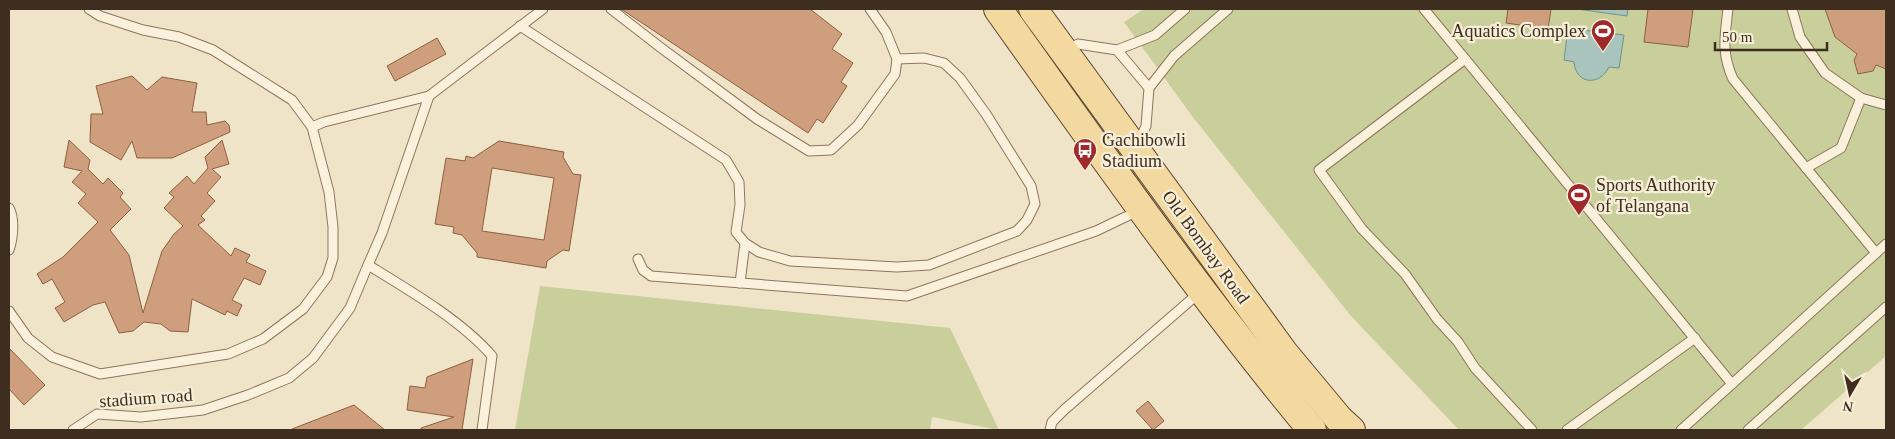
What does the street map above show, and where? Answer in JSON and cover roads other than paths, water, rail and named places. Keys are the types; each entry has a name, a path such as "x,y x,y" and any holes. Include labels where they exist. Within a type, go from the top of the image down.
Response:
{"main road":[{"name":"Old Bombay Road","path":"998,9 1141,210 1262,370 1312,430"},
{"name":"Old Bombay Road","path":"1033,9 1284,353 1351,430"},
{"path":"1076,118 1100,102"}],"lane":[{"path":"9,311 28,338 52,357 100,374 228,354 263,339 303,308 327,277 333,258 333,227 329,192 312,127 292,100 213,50 179,37 143,30 100,16 89,9"},
{"path":"312,127 324,122 429,96 543,9"},
{"path":"611,9 750,113 809,151 831,150 858,125 895,74 897,59 886,32 870,9"},
{"path":"1064,51 1078,44 1118,50 1155,35 1185,9"},
{"path":"1135,151 1146,126 1149,88 1174,56 1228,9"},
{"path":"1424,9 1732,384"},
{"path":"1728,9 1724,38 1725,62 1733,79 1876,253"},
{"path":"1792,9 1800,36 1825,73 1861,98 1886,105"},
{"path":"520,26 726,160 739,182 740,205 736,232 745,243 759,252 790,260 881,266 929,265 1017,230 1027,220 1034,204 1031,186 986,114 960,78 944,63 924,58 897,59"},
{"path":"1118,50 1149,88"},
{"path":"1466,59 1319,170 1362,229 1406,274 1437,319 1458,342 1475,368 1532,430"},
{"name":"stadium road","path":"73,430 97,414 141,417 203,410 248,395 289,378 313,358 350,308 382,233 429,96"},
{"path":"1806,168 1841,148 1861,98"},
{"path":"9,208 12,213 9,250"},
{"path":"638,259 643,270 652,276 908,296 1096,232 1141,210"},
{"path":"740,283 745,243"},
{"path":"1681,430 1886,244"},
{"path":"368,265 412,292 478,340 492,356 482,430"},
{"path":"1050,430 1052,422 1064,410 1202,290"},
{"path":"1748,430 1886,307"},
{"path":"1567,430 1695,338"}],"water":[{"path":"1577,9 1628,9 1627,16"},
{"path":"1568,28 1624,35 1619,68 1609,67 1605,73 1594,80 1584,79 1576,70 1574,62 1564,60"}],"place":[{"name":"Aquatics Complex","path":"1603,52"},
{"name":"Gachibowli Stadium","path":"1085,171"},
{"name":"Sports Authority of Telangana","path":"1579,216"}]}
